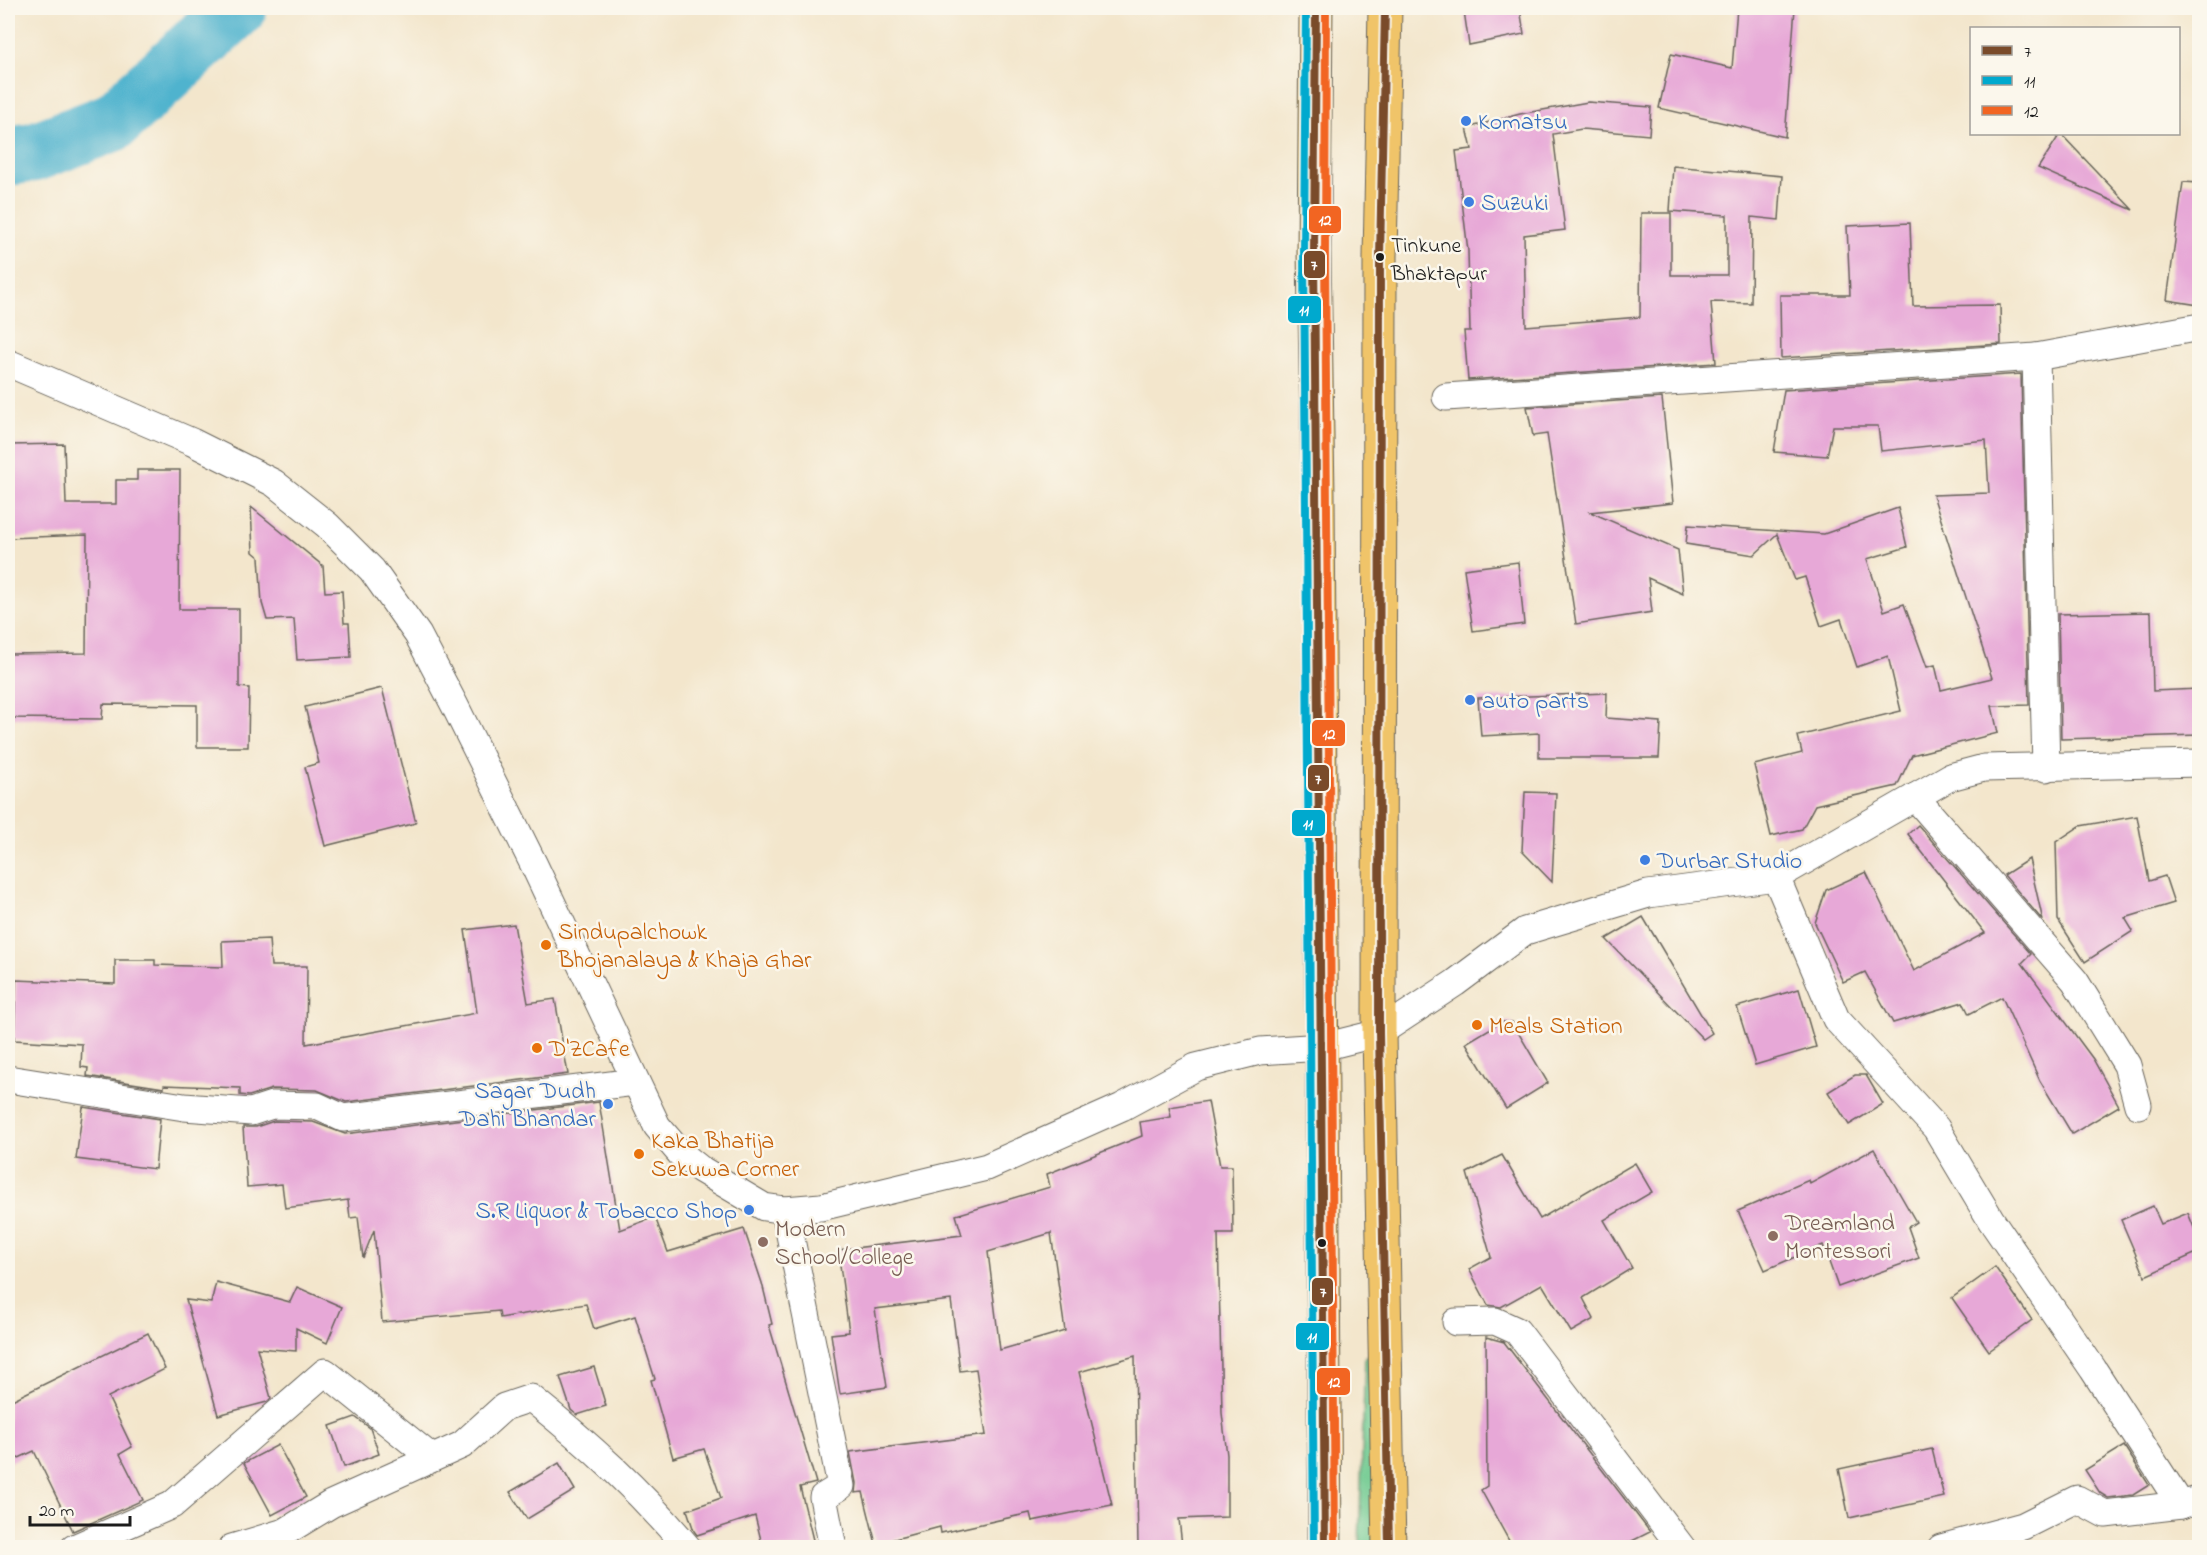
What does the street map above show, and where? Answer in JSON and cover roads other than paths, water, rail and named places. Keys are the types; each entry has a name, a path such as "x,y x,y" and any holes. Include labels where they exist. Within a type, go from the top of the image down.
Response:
{"highway":[{"path":"1316,8 1314,251 1323,1047 1325,1548"},
{"path":"1385,8 1380,257 1379,1033 1389,1548"}],"street":[{"path":"1446,397 2036,357 2199,327"},
{"path":"2036,357 2046,768"},
{"path":"8,363 192,442 274,483 327,525 372,570 418,635 455,706 534,865 657,1126 680,1153 700,1169 764,1207 785,1210 821,1207 987,1167 1122,1107 1196,1067 1260,1051 1323,1047 1379,1033 1455,983 1525,931 1647,894 1776,877 1950,777 1984,768 2199,763"},
{"path":"1915,797 2075,981 2127,1065 2138,1105"},
{"path":"1776,877 1836,1019 1936,1128 1991,1220 2093,1369 2190,1502 2105,1514 2077,1499 2023,1526 1941,1548"},
{"path":"8,1079 184,1107 251,1112 272,1105 317,1106 343,1118 635,1082"},
{"path":"785,1210 841,1486 823,1497 833,1548"},
{"path":"1456,1322 1495,1321 1517,1331 1682,1548"},
{"path":"74,1548 172,1505 325,1372 432,1458"},
{"path":"232,1548 285,1532 331,1504 462,1445 504,1407 531,1398 593,1447 651,1503 688,1548"}],"waterway":[{"path":"8,156 34,152 113,122 237,8"}],"place":[{"name":"Komatsu","path":"1466,121"},
{"name":"Suzuki","path":"1469,202"},
{"name":"Tinkune Bhaktapur","path":"1380,257"},
{"name":"auto parts","path":"1470,700"},
{"name":"Durbar Studio","path":"1645,860"},
{"name":"Sindupalchowk Bhojanalaya & Khaja Ghar","path":"546,945"},
{"name":"Meals Station","path":"1477,1025"},
{"name":"D'ZCafe","path":"537,1048"},
{"name":"Sagar Dudh Dahi Bhandar","path":"608,1104"},
{"name":"Kaka Bhatija Sekuwa Corner","path":"639,1154"},
{"name":"S.R Liquor & Tobacco Shop","path":"749,1210"},
{"name":"Dreamland Montessori","path":"1773,1236"},
{"name":"Modern School/College","path":"763,1242"}]}
